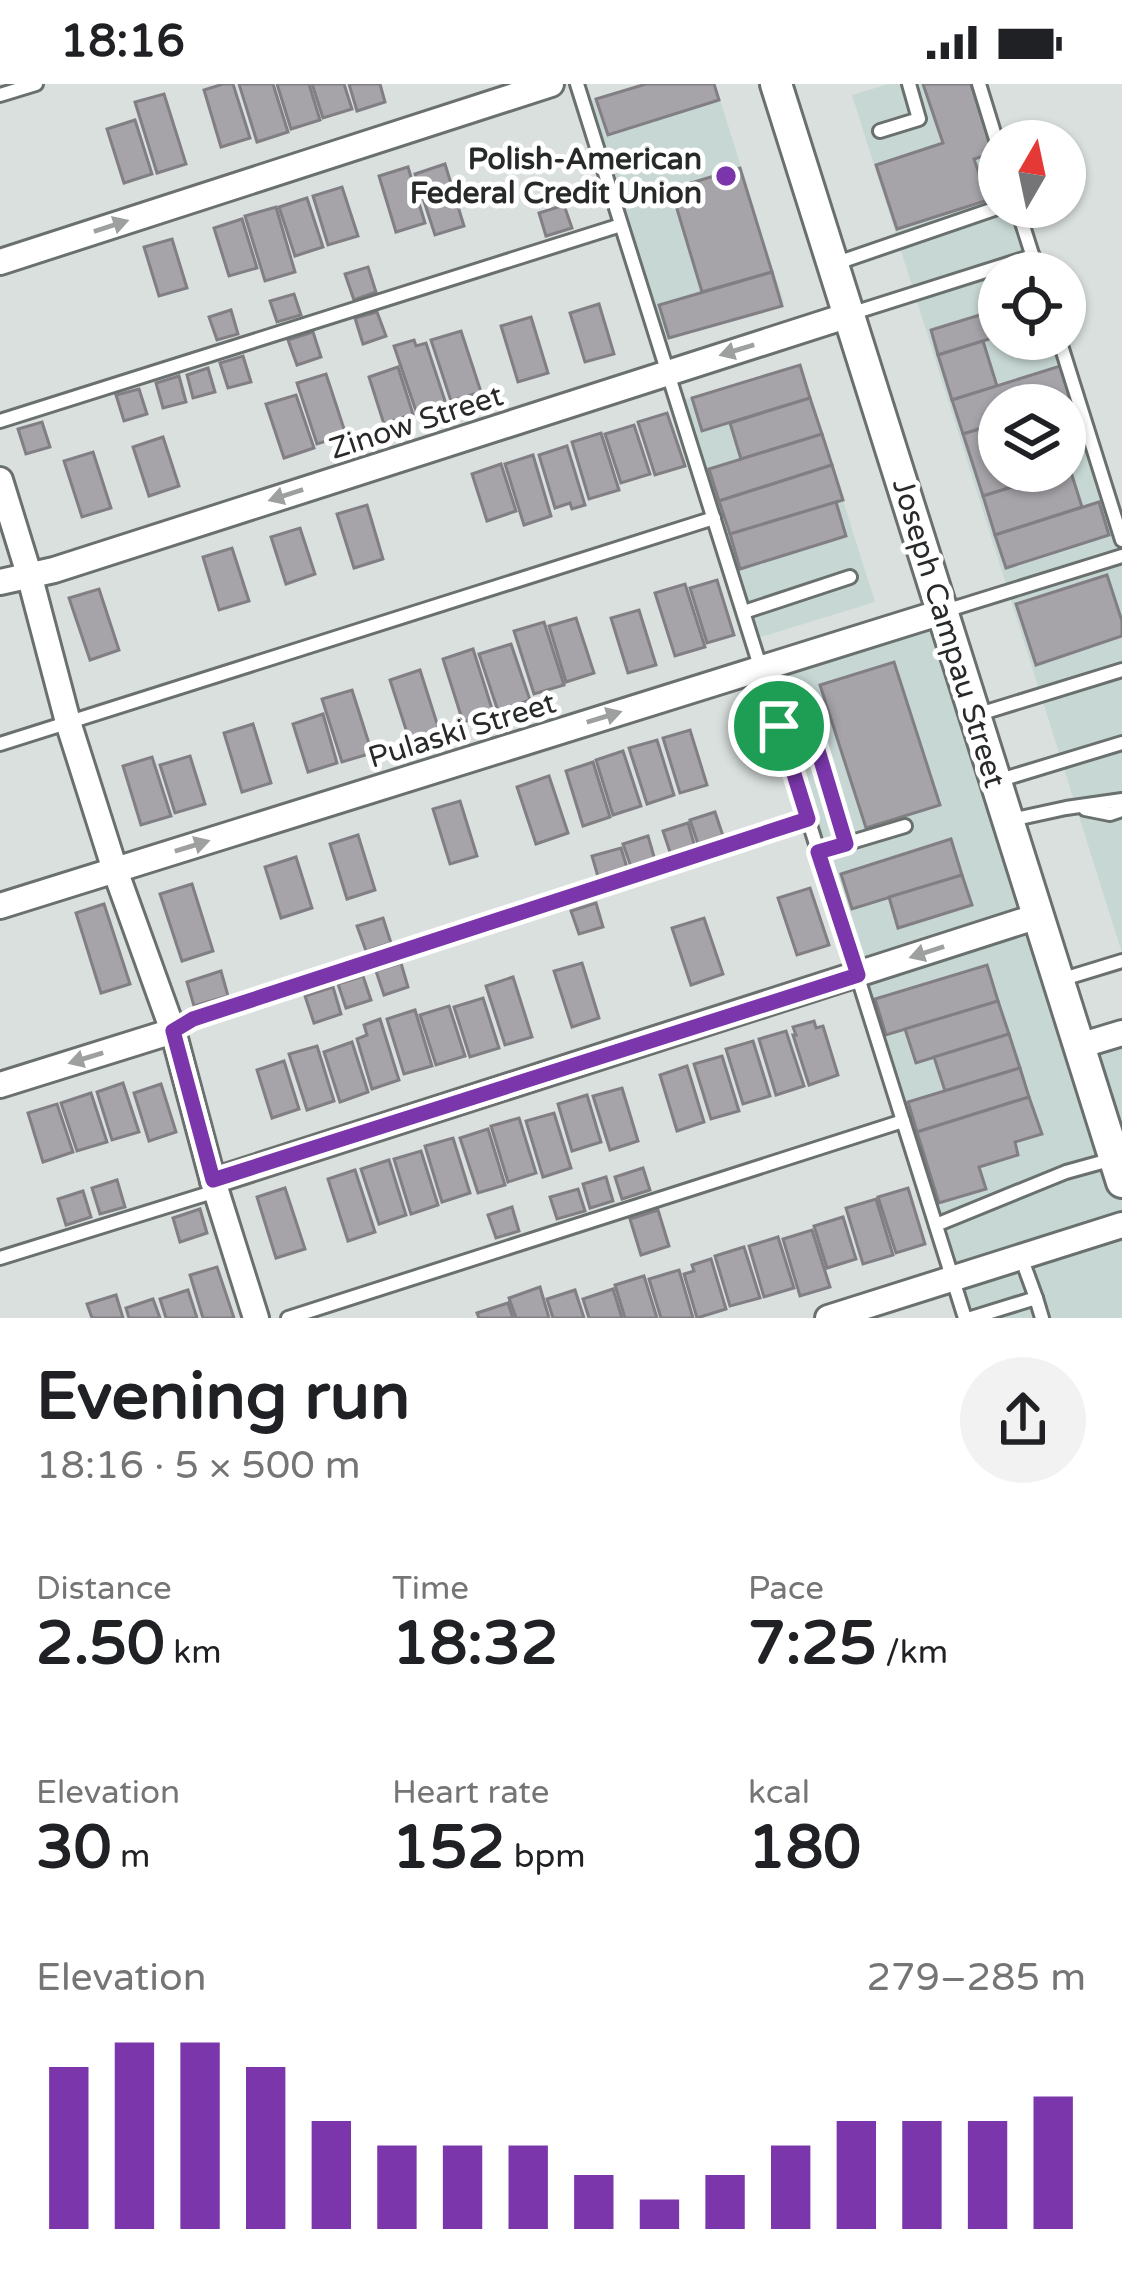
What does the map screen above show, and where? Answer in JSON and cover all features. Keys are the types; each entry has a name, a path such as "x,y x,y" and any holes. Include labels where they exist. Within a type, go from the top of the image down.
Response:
{"street":[{"path":"0,262 551,84"},
{"name":"Joseph Campau Street","path":"783,86 833,265 1118,1170"},
{"name":"Zinow Street","path":"0,582 54,570 849,315"},
{"path":"0,480 68,722 173,1031 214,1186 256,1318"},
{"name":"Pulaski Street","path":"0,906 942,612"},
{"path":"214,1186 1038,916"},
{"path":"0,1085 173,1031"},
{"path":"1079,1046 1122,1033"},
{"path":"828,1318 1122,1225"}],"lane":[{"path":"0,95 36,84"},
{"path":"577,84 968,1318 1036,1298"},
{"path":"880,130 919,118 909,84"},
{"path":"979,84 990,120"},
{"path":"833,265 978,215"},
{"path":"0,421 621,225"},
{"path":"849,315 978,274"},
{"path":"1066,360 1122,540"},
{"path":"0,744 714,518"},
{"path":"942,612 1122,556"},
{"path":"744,612 850,577"},
{"path":"975,716 1122,670"},
{"path":"779,726 808,717 846,844"},
{"path":"996,781 1122,743"},
{"path":"1008,820 1122,800"},
{"path":"1066,808 1110,814 1122,810"},
{"path":"173,1031 193,1019 808,819"},
{"path":"818,852 905,826"},
{"path":"1060,980 1122,961"},
{"path":"288,1318 902,1121"},
{"path":"936,1225 1066,1172 1118,1170"},
{"path":"0,1258 214,1186"},
{"path":"1022,1256 1042,1318"}],"shaded area":[{"path":"644,84 715,84 784,303 665,340 590,101"},
{"path":"888,84 971,84 982,120 978,120 978,228 1017,228 1024,252 978,252 978,360 1058,360 1065,384 978,384 978,492 1086,492 1086,450 1122,564 1122,953 852,95"},
{"path":"800,364 875,602 758,638 684,400"},
{"path":"942,612 1079,1046 1122,1033 1122,1318 966,1318 762,668"}],"building":[{"path":"233,84 250,138 221,147 204,90"},
{"path":"239,84 273,84 288,132 257,142"},
{"path":"277,84 309,84 320,120 291,129"},
{"path":"312,84 344,84 352,109 323,118"},
{"path":"349,84 380,84 385,102 357,111"},
{"path":"646,84 714,84 719,100 608,135 596,99"},
{"path":"923,84 971,84 982,120 978,120 978,158 974,159 978,203 897,229 876,165 943,143"},
{"path":"164,94 186,164 157,173 135,102"},
{"path":"135,120 152,174 124,183 107,129"},
{"path":"445,164 464,226 435,235 415,174"},
{"path":"408,167 425,223 396,232 379,176"},
{"path":"740,168 772,272 702,292 671,189"},
{"path":"342,187 358,236 328,245 313,196"},
{"path":"307,198 323,247 295,256 279,207"},
{"path":"564,205 572,228 546,236 539,213"},
{"path":"276,207 295,272 265,281 245,216"},
{"path":"242,219 257,268 229,276 214,228"},
{"path":"172,239 187,288 159,296 144,247"},
{"path":"368,267 376,292 354,300 345,274"},
{"path":"772,272 782,306 669,338 659,305"},
{"path":"294,294 301,315 277,322 270,301"},
{"path":"599,304 614,354 585,362 570,313"},
{"path":"231,310 238,334 217,340 209,317"},
{"path":"377,312 386,336 363,344 355,318"},
{"path":"978,315 978,343 938,355 931,330"},
{"path":"531,317 548,373 518,382 501,326"},
{"path":"461,331 481,392 451,401 431,340"},
{"path":"313,332 321,357 297,365 288,340"},
{"path":"414,340 416,346 426,343 446,404 417,414 394,346"},
{"path":"978,343 978,360 989,360 996,384 978,384 978,392 952,400 938,355"},
{"path":"243,356 251,382 228,388 220,363"},
{"path":"800,365 810,398 702,431 692,398"},
{"path":"1060,366 1066,384 1003,384"},
{"path":"398,367 413,414 384,424 369,377"},
{"path":"208,368 215,392 193,398 187,375"},
{"path":"326,374 346,435 317,444 297,383"},
{"path":"179,376 186,402 163,408 156,383"},
{"path":"139,389 147,414 124,421 116,395"},
{"path":"978,392 978,429 963,434 952,400"},
{"path":"296,395 314,448 284,458 266,404"},
{"path":"810,398 822,434 741,459 730,423"},
{"path":"667,413 685,466 655,475 638,422"},
{"path":"42,422 50,447 26,454 18,429"},
{"path":"634,425 650,474 621,483 605,434"},
{"path":"978,429 978,480 963,434"},
{"path":"601,433 619,490 589,499 572,442"},
{"path":"822,434 832,465 719,501 709,469"},
{"path":"163,437 179,486 149,496 133,447"},
{"path":"567,446 585,505 572,509 570,503 555,508 539,455"},
{"path":"93,452 111,508 82,517 64,461"},
{"path":"533,455 551,516 524,525 505,464"},
{"path":"501,464 516,511 487,521 472,474"},
{"path":"832,465 843,500 730,534 719,501"},
{"path":"1077,492 1082,507 995,535 983,496"},
{"path":"836,502 846,536 740,569 730,534"},
{"path":"1099,502 1109,535 1006,568 995,535"},
{"path":"367,505 383,559 354,568 337,514"},
{"path":"300,528 315,574 286,584 271,537"},
{"path":"232,548 249,601 219,610 203,557"},
{"path":"1107,575 1122,636 1036,665 1016,604"},
{"path":"717,580 734,635 707,643 690,588"},
{"path":"685,584 705,647 675,656 655,593"},
{"path":"99,589 119,650 90,660 69,598"},
{"path":"639,610 656,665 628,673 611,618"},
{"path":"576,618 594,673 566,682 549,626"},
{"path":"544,622 564,685 534,694 514,631"},
{"path":"511,644 530,700 498,711 479,654"},
{"path":"473,649 493,712 463,722 443,659"},
{"path":"894,662 940,805 866,828 820,685"},
{"path":"420,670 440,733 410,742 390,680"},
{"path":"352,690 372,753 342,762 322,699"},
{"path":"323,714 337,763 308,772 293,724"},
{"path":"253,724 271,783 242,792 224,733"},
{"path":"690,730 707,785 680,793 663,738"},
{"path":"657,740 674,795 647,804 629,748"},
{"path":"623,751 641,806 613,815 596,760"},
{"path":"190,756 205,804 175,813 160,765"},
{"path":"152,757 171,816 141,825 123,766"},
{"path":"593,762 610,817 583,826 566,771"},
{"path":"549,776 568,833 536,844 517,787"},
{"path":"460,801 477,856 450,864 433,809"},
{"path":"715,812 723,836 698,844 690,820"},
{"path":"688,823 695,847 671,855 663,831"},
{"path":"358,835 375,890 347,899 330,844"},
{"path":"648,836 655,860 631,867 623,844"},
{"path":"951,839 962,875 852,909 841,874"},
{"path":"621,848 628,871 599,880 592,856"},
{"path":"296,857 312,908 281,918 265,867"},
{"path":"962,875 972,905 898,928 889,897"},
{"path":"192,884 213,951 182,961 160,894"},
{"path":"810,888 829,945 797,955 778,898"},
{"path":"596,903 603,927 579,934 571,911"},
{"path":"104,904 130,984 101,993 76,913"},
{"path":"383,918 391,943 366,951 357,926"},
{"path":"704,918 723,974 691,985 672,928"},
{"path":"401,963 408,987 384,995 376,971"},
{"path":"582,963 599,1018 572,1027 554,971"},
{"path":"987,965 998,1001 886,1035 875,999"},
{"path":"221,971 228,996 194,1006 187,982"},
{"path":"363,976 371,1000 346,1008 338,984"},
{"path":"513,977 532,1037 505,1045 486,986"},
{"path":"333,987 341,1014 314,1023 305,996"},
{"path":"483,998 499,1048 470,1057 454,1007"},
{"path":"998,1001 1009,1034 916,1063 905,1029"},
{"path":"449,1006 465,1056 436,1065 420,1015"},
{"path":"415,1010 432,1066 404,1074 387,1019"},
{"path":"380,1019 399,1080 372,1089 357,1039 367,1035 364,1025"},
{"path":"814,1021 816,1028 823,1026 838,1075 809,1085 793,1027"},
{"path":"786,1031 804,1086 776,1095 759,1039"},
{"path":"1009,1034 1020,1068 945,1091 934,1057"},
{"path":"753,1041 770,1096 743,1104 726,1049"},
{"path":"352,1042 368,1092 340,1102 324,1052"},
{"path":"317,1046 334,1101 307,1110 289,1054"},
{"path":"722,1056 739,1111 711,1119 694,1064"},
{"path":"284,1061 299,1109 272,1118 257,1070"},
{"path":"687,1066 704,1122 677,1131 660,1075"},
{"path":"1020,1068 1029,1097 917,1132 908,1102"},
{"path":"123,1083 139,1132 112,1140 97,1092"},
{"path":"161,1084 176,1132 149,1141 134,1093"},
{"path":"622,1088 638,1141 610,1150 593,1096"},
{"path":"91,1093 107,1142 77,1151 61,1103"},
{"path":"587,1095 601,1142 572,1151 558,1104"},
{"path":"1029,1097 1042,1134 1015,1142 1018,1155 979,1167 986,1189 939,1203 917,1132"},
{"path":"57,1104 73,1152 43,1162 28,1113"},
{"path":"554,1113 571,1168 543,1177 526,1121"},
{"path":"519,1118 536,1173 508,1182 491,1126"},
{"path":"488,1129 505,1185 478,1193 460,1138"},
{"path":"453,1138 470,1193 442,1202 425,1146"},
{"path":"421,1151 438,1205 411,1214 394,1159"},
{"path":"389,1160 406,1215 379,1224 361,1169"},
{"path":"643,1168 650,1190 622,1199 615,1177"},
{"path":"355,1170 375,1232 348,1241 328,1179"},
{"path":"606,1177 613,1201 590,1208 583,1184"},
{"path":"117,1180 125,1207 100,1214 92,1188"},
{"path":"285,1188 305,1249 276,1258 257,1197"},
{"path":"908,1188 925,1244 896,1253 878,1197"},
{"path":"578,1189 585,1211 557,1219 550,1197"},
{"path":"83,1191 91,1217 66,1225 58,1199"},
{"path":"876,1199 893,1255 863,1264 846,1208"},
{"path":"512,1207 519,1231 496,1238 488,1215"},
{"path":"200,1209 207,1233 180,1242 173,1218"},
{"path":"658,1210 669,1246 641,1255 630,1219"},
{"path":"843,1217 856,1259 827,1268 814,1226"},
{"path":"812,1230 830,1287 800,1296 783,1239"},
{"path":"778,1237 794,1288 764,1297 749,1246"},
{"path":"744,1247 760,1298 730,1306 715,1256"},
{"path":"711,1259 726,1309 697,1318 684,1274 694,1271 692,1265"},
{"path":"217,1267 234,1318 203,1318 190,1275"},
{"path":"679,1270 693,1318 661,1318 649,1279"},
{"path":"644,1276 657,1318 625,1318 615,1285"},
{"path":"540,1287 549,1318 516,1318 509,1298"},
{"path":"613,1289 622,1318 589,1318 583,1299"},
{"path":"188,1290 197,1318 166,1318 160,1299"},
{"path":"575,1290 584,1318 553,1318 547,1299"},
{"path":"116,1295 123,1318 92,1318 87,1304"},
{"path":"153,1299 160,1318 129,1318 126,1308"},
{"path":"508,1303 513,1318 479,1318 477,1313"}],"place":[{"name":"Polish-American Federal Credit Union","path":"726,176"}],"route":[{"path":"808,717 846,844 818,852 858,975 213,1180 173,1031 193,1019 808,819 779,726 808,717"}]}
